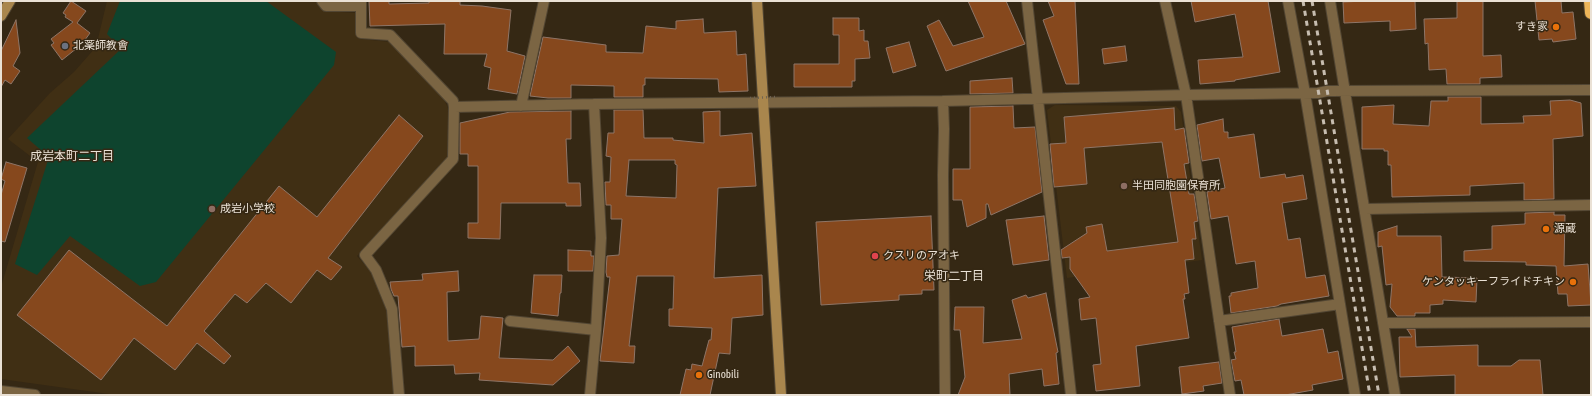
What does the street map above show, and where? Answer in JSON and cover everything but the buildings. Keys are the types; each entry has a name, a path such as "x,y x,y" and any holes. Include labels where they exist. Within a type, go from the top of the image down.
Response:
{"highway":[{"path":"1590,1 1591,13"}],"street":[{"path":"1,16 10,1"},
{"path":"322,1 326,6 361,3 361,34 390,35 453,101 453,159 366,255 376,270 392,309 399,395"},
{"path":"521,106 544,1"},
{"path":"757,1 781,395"},
{"path":"1027,1 1071,395"},
{"path":"1166,1 1186,95 1230,395"},
{"path":"1288,1 1305,93 1355,395"},
{"path":"1330,1 1395,395"},
{"path":"454,107 594,104 763,104 943,101 1346,92 1591,90"},
{"path":"943,101 944,129 942,175 945,395"},
{"path":"590,395 596,330 601,238 594,104"},
{"path":"1364,209 1591,204"},
{"path":"1219,321 1340,304"},
{"path":"510,321 596,330"},
{"path":"1383,323 1591,322"},
{"path":"1,391 35,395"}],"path":[{"path":"750,98 775,97"}],"shaded area":[{"name":"成岩小学校","path":"107,1 317,1 324,11 356,13 357,35 361,39 390,42 443,97 448,108 447,158 357,256 372,273 386,308 391,349 394,395 116,395 1,379 1,287 38,162 8,139 50,93 74,72 96,47"},
{"name":"半田同胞園保育所","path":"1055,105 1176,106 1181,112 1202,260 1067,278 1047,110"}],"green space":[{"path":"120,1 266,1 336,52 334,65 156,282 140,286 70,236 37,275 15,264 49,157 27,138 121,49 107,34"}],"railway":[{"path":"1303,1 1370,395"},
{"path":"1312,1 1379,395"}],"place":[{"name":"すき家","path":"1556,27"},
{"name":"北薬師教會","path":"65,46"},
{"name":"半田同胞園保育所","path":"1124,186"},
{"name":"成岩小学校","path":"212,209"},
{"name":"源蔵","path":"1546,229"},
{"name":"クスリのアオキ","path":"875,256"},
{"name":"ケンタッキーフライドチキン","path":"1573,282"},
{"name":"Ginobili","path":"699,375"}],"district":[{"name":"成岩本町二丁目","path":"72,156"},
{"name":"栄町二丁目","path":"954,276"}]}
